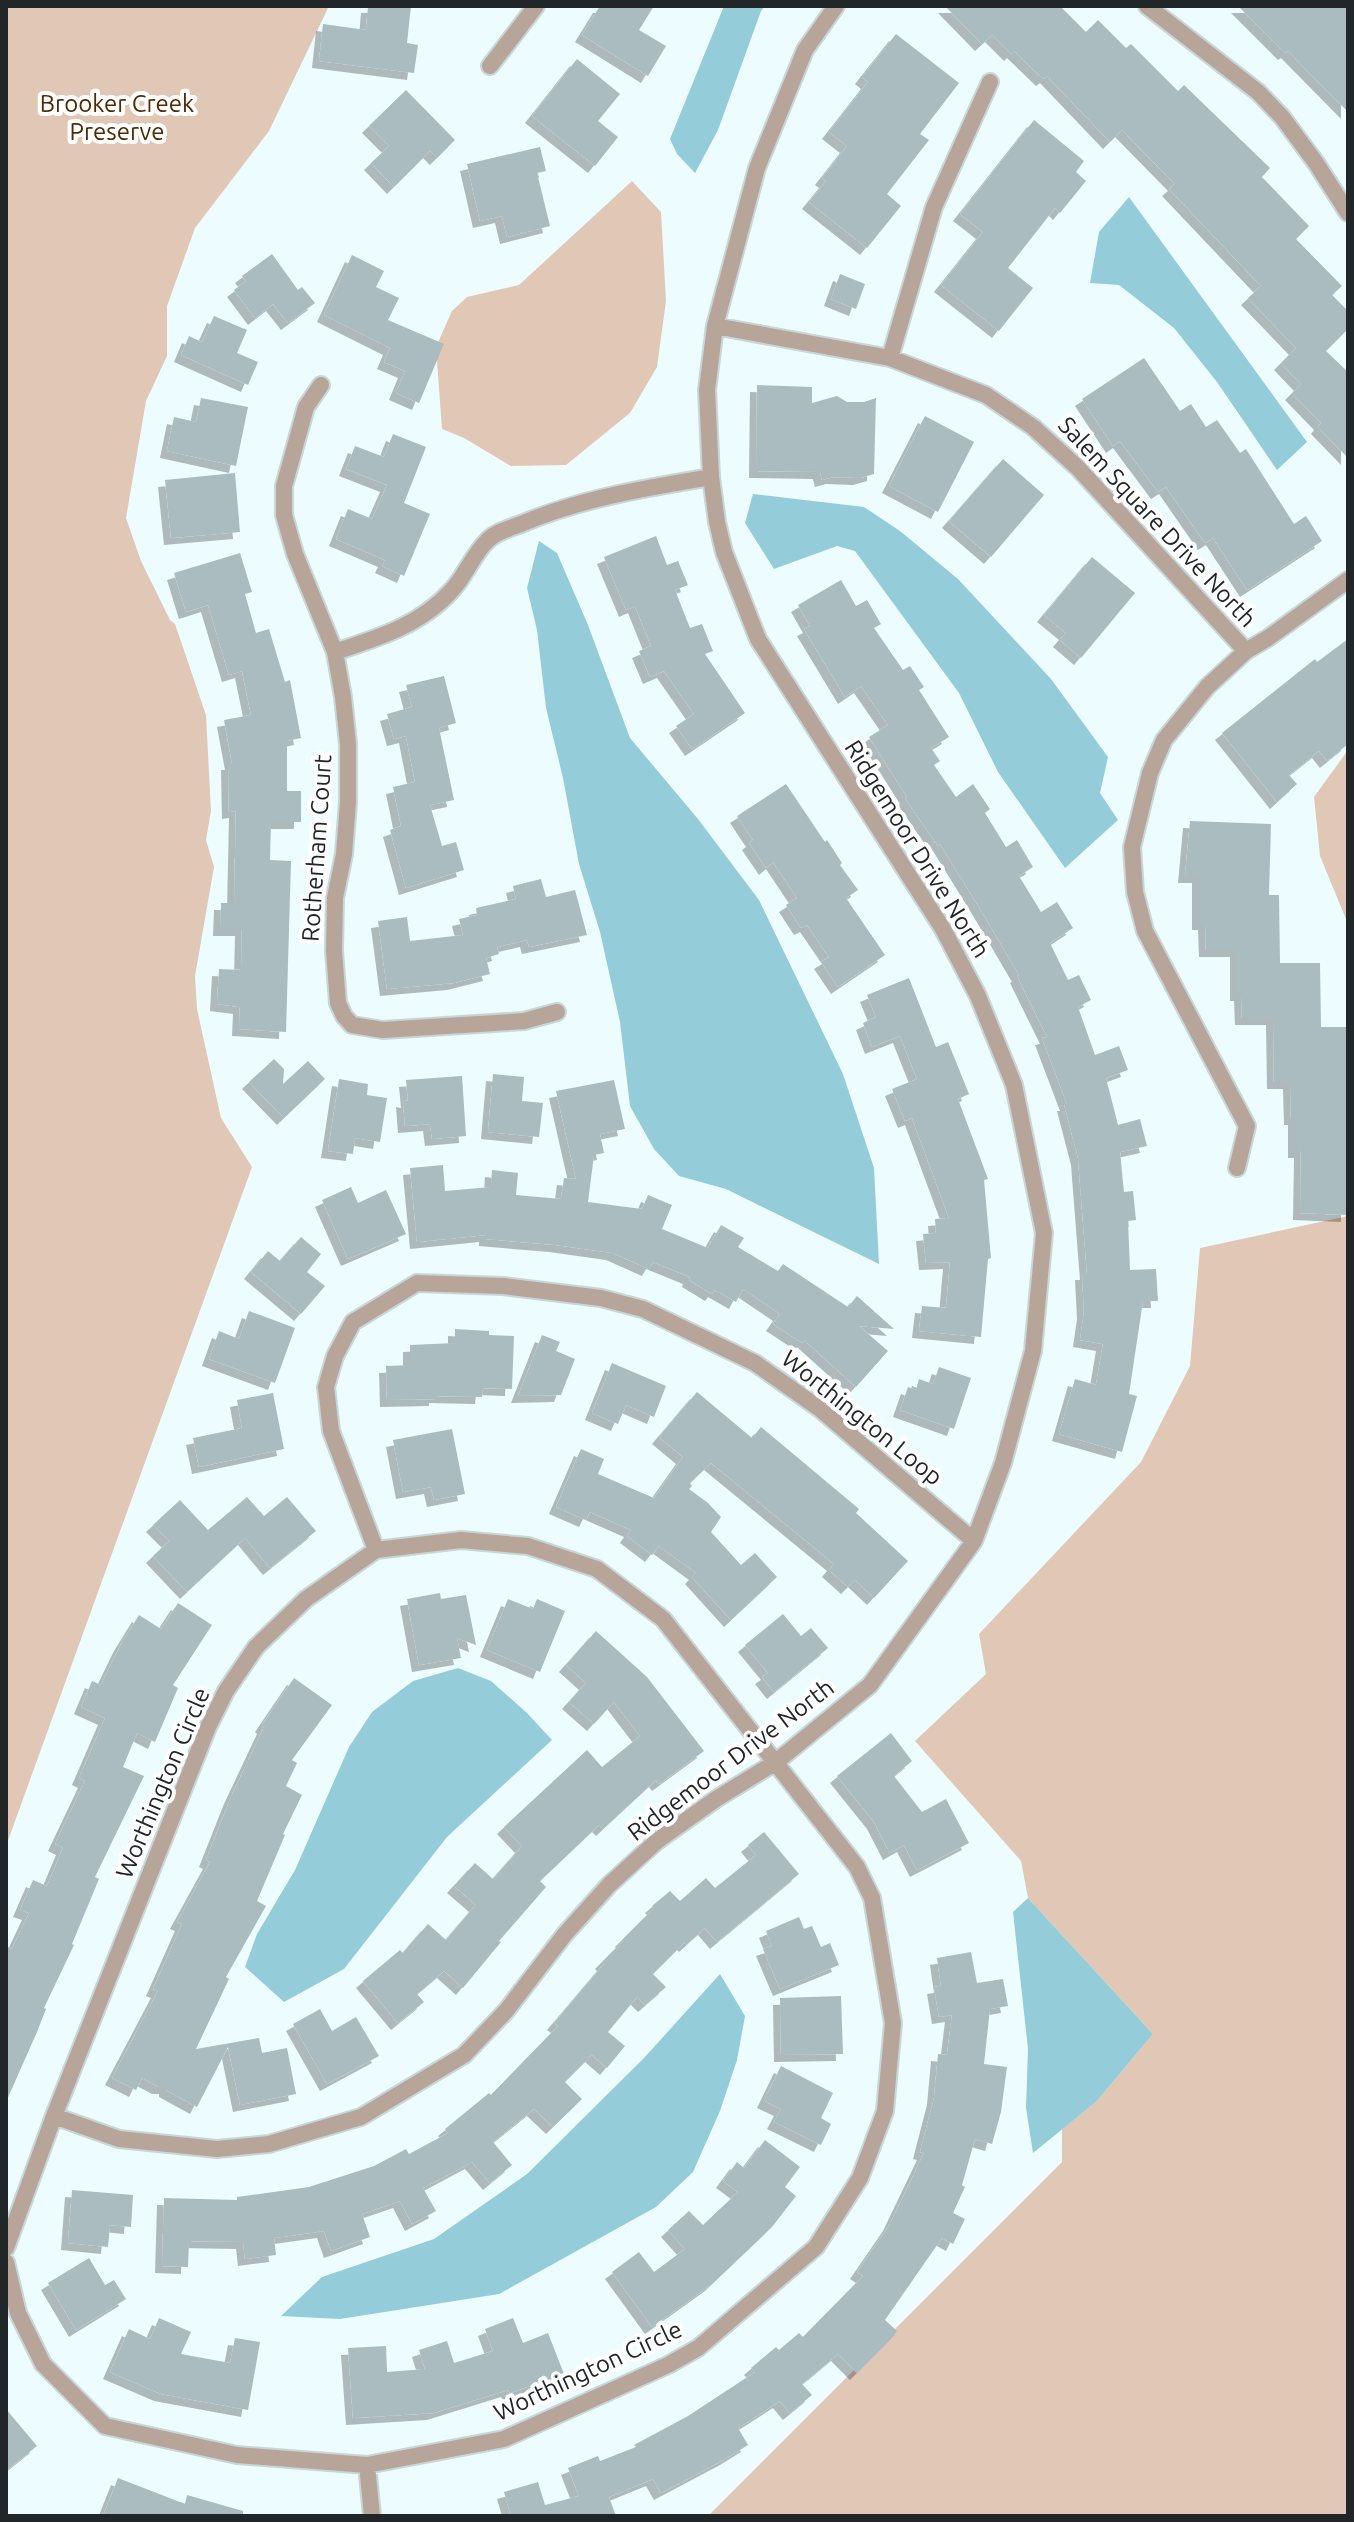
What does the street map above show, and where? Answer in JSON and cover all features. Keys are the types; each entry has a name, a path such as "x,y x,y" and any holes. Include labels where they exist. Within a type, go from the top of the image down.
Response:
{"street":[{"path":"490,66 536,6"},
{"name":"Ridgemoor Drive North","path":"54,2116 119,2139 217,2149 269,2144 361,2117 464,2055 506,2011 565,1934 609,1885 657,1841 776,1762 870,1685 974,1541 1003,1463 1033,1351 1044,1233 1014,1085 978,996 943,929 758,639 724,552 711,477 707,390 715,326 757,168 805,50 836,6"},
{"path":"1147,6 1258,92 1282,117 1348,213"},
{"path":"890,358 934,207 990,82"},
{"name":"Salem Square Drive North","path":"715,326 890,358 986,395 1033,427 1078,468 1246,651"},
{"name":"Rotherham Court","path":"321,385 306,407 287,473 284,515 295,554 335,652 343,697 348,744 348,802 344,854 335,898 334,951 338,1003 352,1025 383,1030 524,1021 557,1012"},
{"path":"335,652 386,636 431,611 453,589 488,539 502,532 552,510 612,493 711,477"},
{"path":"1237,1168 1247,1126 1145,931 1135,892 1132,847 1150,773 1164,740 1207,687 1246,651 1348,580"},
{"name":"Worthington Loop","path":"376,1550 331,1431 326,1387 335,1356 353,1322 417,1283 503,1286 601,1298 643,1309 755,1363 807,1400 974,1541"},
{"name":"Worthington Circle","path":"6,2248 54,2116 208,1727 226,1691 256,1647 306,1599 376,1550 461,1540 488,1542 528,1546 597,1569 663,1619 857,1867 872,1898 893,2023 885,2111 860,2178 816,2247 698,2348 668,2365 504,2439 367,2465 237,2455 105,2426 43,2364 18,2313 6,2262"},
{"path":"367,2465 372,2516"}],"green space":[{"name":"Brooker Creek Preserve","path":"6,6 329,6 269,131 195,228 167,306 167,356 146,401 126,518 141,561 170,620 175,624 206,715 211,811 206,840 214,867 195,976 197,1009 221,1118 252,1167 6,1846"},
{"path":"632,181 661,212 666,301 657,367 630,413 566,465 511,466 464,438 442,429 436,347 452,311 467,297 519,285"},
{"path":"1348,750 1348,924 1320,856 1314,797"},
{"path":"1348,1216 1348,2516 708,2516 1062,2162 1062,2129 1097,2101 1153,2034 1028,1898 1021,1861 915,1741 986,1674 979,1634 1141,1462 1190,1366 1200,1248"}],"water":[{"path":"724,6 765,6 718,130 695,173 677,154 670,139"},
{"path":"1129,197 1307,442 1277,470 1217,382 1174,328 1119,285 1090,283 1099,232"},
{"path":"753,494 864,507 900,531 958,579 1051,679 1108,757 1100,793 1118,820 1065,868 998,772 959,693 855,551 837,546 774,569 745,523"},
{"path":"539,541 557,553 588,625 630,738 698,819 759,900 843,1074 874,1168 879,1264 726,1189 679,1176 654,1149 630,1106 620,1022 600,932 579,864 546,708 537,630 527,588"},
{"path":"458,1668 491,1681 552,1740 447,1837 344,1969 284,2002 245,1967 257,1934 295,1870 349,1747 372,1712 413,1681"},
{"path":"1028,1898 1153,2034 1097,2101 1033,2153 1026,2108 1028,2049 1013,1912"},
{"path":"720,1974 745,2016 737,2060 720,2111 693,2172 656,2207 499,2294 340,2319 281,2316 322,2277 434,2239 527,2174 644,2058"}],"building":[{"path":"368,6 411,6 407,43 418,45 414,73 319,61 323,24 366,30"},
{"path":"600,6 654,6 639,30 666,46 648,76 582,35"},
{"path":"945,6 1060,6 1086,32 1098,20 1126,48 1131,44 1178,91 1184,85 1270,168 1262,177 1309,226 1296,239 1342,286 1332,295 1348,311 1348,329 1326,351 1348,372 1348,458 1318,427 1321,423 1292,393 1301,384 1281,363 1296,348 1248,298 1261,286 1169,189 1175,184 1122,130 1110,142 1047,76 1043,79 992,35 982,44"},
{"path":"1238,6 1348,6 1348,112 1288,51 1285,53"},
{"path":"896,34 959,83 920,134 929,140 887,194 901,206 867,248 809,202 826,181 822,178 847,146 829,132 868,82 862,77"},
{"path":"577,59 620,94 598,121 618,137 595,166 532,116"},
{"path":"406,90 455,140 437,158 430,151 394,187 371,163 389,146 369,126"},
{"path":"1034,120 1084,161 1076,172 1086,181 1060,213 1055,208 1008,268 1033,288 999,331 941,285 983,232 960,214"},
{"path":"540,147 546,171 537,173 550,226 507,237 502,216 480,221 467,164"},
{"path":"272,254 298,290 302,287 315,303 288,323 273,304 255,318 234,290 246,281 242,276"},
{"path":"352,255 384,271 376,287 399,298 388,320 444,344 419,403 396,393 405,371 384,362 390,348 324,315"},
{"path":"840,274 865,284 856,309 831,299"},
{"path":"214,316 247,330 237,353 258,362 248,385 181,355 189,336 202,342"},
{"path":"1144,358 1180,411 1191,404 1206,427 1217,420 1240,453 1246,449 1294,524 1306,516 1322,541 1247,590 1213,538 1205,543 1166,487 1158,492 1120,441 1113,446 1082,399"},
{"path":"757,385 812,387 812,403 837,396 847,402 876,398 874,474 822,480 820,472 756,471"},
{"path":"201,398 248,407 236,466 167,451 174,417 196,422"},
{"path":"925,416 974,442 938,512 889,486"},
{"path":"393,434 426,447 404,503 430,514 404,576 382,566 385,560 336,539 348,509 372,519 387,485 346,469 355,446 384,457"},
{"path":"1003,459 1044,495 991,557 949,521"},
{"path":"235,473 240,532 171,538 165,480"},
{"path":"656,536 667,565 678,561 688,585 675,590 690,628 702,624 713,651 705,654 745,713 692,749 676,726 694,714 664,671 650,677 639,651 651,646 635,606 626,610 604,557"},
{"path":"240,553 252,592 245,594 256,633 269,629 285,682 290,680 301,738 287,741 287,791 301,791 301,822 271,822 270,860 291,861 286,1032 239,1029 240,1007 217,1004 219,969 241,970 242,929 220,929 221,903 234,903 236,811 229,812 228,763 232,763 224,720 251,715 242,671 229,675 208,605 186,612 174,573"},
{"path":"1092,557 1135,593 1081,658 1060,640 1066,633 1044,615"},
{"path":"841,580 856,606 867,600 881,624 874,628 903,670 910,666 924,687 919,690 949,737 931,748 940,761 934,765 956,797 973,784 990,809 985,813 1006,847 1017,840 1033,867 1019,876 1041,912 1057,902 1073,928 1050,943 1068,980 1079,975 1091,1000 1078,1007 1095,1055 1119,1046 1128,1070 1106,1078 1118,1125 1140,1119 1147,1146 1120,1152 1124,1192 1133,1191 1136,1220 1128,1221 1130,1270 1156,1269 1158,1301 1143,1301 1129,1394 1137,1396 1122,1452 1059,1434 1075,1379 1096,1385 1103,1344 1080,1340 1084,1312 1082,1273 1087,1273 1078,1158 1064,1104 1067,1104 1042,1038 1047,1037 1019,975 982,912 940,844 938,846 905,798 869,737 888,725 861,686 845,697 804,629 810,626 798,605"},
{"path":"1348,639 1348,744 1327,761 1319,751 1289,775 1297,784 1277,802 1222,733 1315,659 1317,662"},
{"path":"444,676 456,723 439,728 454,800 430,805 442,846 456,842 464,870 406,888 390,830 401,826 393,787 415,782 406,736 394,739 387,714 412,707 406,685"},
{"path":"786,784 825,842 827,840 858,890 846,898 885,955 838,987 821,962 829,957 807,925 801,928 786,905 797,898 773,862 766,868 749,843 753,840 737,816"},
{"path":"1190,821 1271,824 1269,895 1279,895 1280,963 1320,963 1321,1027 1348,1027 1348,1215 1300,1213 1301,1151 1295,1151 1290,1082 1274,1082 1273,1018 1242,1018 1241,994 1237,994 1237,950 1206,950 1205,923 1199,923 1199,876 1185,876"},
{"path":"541,879 546,897 575,890 587,935 529,947 527,940 497,947 499,954 486,958 490,974 454,983 387,989 378,921 407,917 410,941 463,935 459,919 477,915 476,908 516,899 513,886"},
{"path":"909,978 936,1047 948,1042 969,1094 958,1099 988,1179 984,1180 991,1258 988,1259 981,1337 919,1331 922,1306 946,1308 950,1262 926,1263 923,1234 936,1233 935,1219 949,1218 912,1118 905,1121 892,1089 917,1079 900,1036 872,1047 863,1023 876,1017 867,995"},
{"path":"274,1059 284,1069 283,1084 308,1061 325,1079 284,1118 249,1082"},
{"path":"493,1074 524,1077 522,1101 543,1103 539,1137 488,1132"},
{"path":"462,1076 466,1136 432,1139 430,1124 405,1126 403,1100 408,1101 406,1080"},
{"path":"339,1079 368,1084 367,1095 387,1098 380,1142 355,1138 353,1154 328,1151"},
{"path":"614,1080 625,1129 600,1134 604,1153 594,1155 588,1202 642,1209 648,1195 672,1205 662,1229 708,1248 721,1225 744,1238 738,1247 778,1271 783,1264 848,1307 857,1296 894,1329 859,1326 888,1351 856,1387 804,1340 802,1343 773,1324 780,1314 743,1289 736,1302 715,1290 712,1294 689,1280 690,1277 653,1262 649,1269 613,1253 486,1239 486,1235 417,1242 410,1168 443,1165 445,1191 491,1187 492,1170 518,1173 516,1195 561,1199 564,1178 576,1179 556,1091"},
{"path":"351,1187 358,1203 386,1190 406,1234 348,1259 322,1200"},
{"path":"301,1237 321,1254 307,1272 325,1286 301,1314 251,1272 268,1251 280,1261"},
{"path":"249,1311 295,1328 275,1383 209,1359 219,1331 239,1339"},
{"path":"455,1329 514,1336 512,1389 483,1388 482,1397 436,1396 436,1399 387,1400 386,1366 410,1365 410,1345 455,1343"},
{"path":"542,1335 560,1342 556,1351 575,1359 561,1395 518,1396"},
{"path":"612,1363 666,1386 654,1417 626,1405 618,1424 592,1413"},
{"path":"939,1367 971,1378 954,1429 900,1410 908,1387 916,1390 919,1379 933,1384"},
{"path":"697,1392 752,1438 761,1427 859,1509 856,1513 908,1561 874,1598 855,1580 848,1587 829,1570 834,1564 711,1463 690,1483 692,1486 689,1489 721,1517 711,1532 741,1565 755,1553 777,1577 731,1620 692,1577 696,1573 659,1546 652,1555 627,1536 631,1530 590,1512 586,1520 556,1507 581,1449 604,1459 598,1474 654,1498 683,1457 659,1437"},
{"path":"273,1393 284,1449 199,1467 193,1438 242,1428 237,1400"},
{"path":"452,1429 465,1494 434,1500 431,1487 403,1492 393,1440"},
{"path":"247,1497 264,1516 287,1497 316,1531 270,1568 245,1538 187,1592 153,1556 169,1541 153,1525 180,1500 208,1530"},
{"path":"440,1593 441,1599 466,1595 476,1645 457,1638 461,1658 419,1665 407,1599"},
{"path":"508,1599 533,1609 537,1599 565,1611 540,1672 487,1650"},
{"path":"178,1603 212,1625 173,1685 178,1688 155,1742 137,1733 123,1767 144,1776 95,1877 99,1879 74,1945 44,2008 37,2032 6,2102 6,1946 12,1949 29,1913 20,1910 33,1880 47,1886 63,1848 55,1844 85,1781 79,1778 105,1718 81,1707 92,1681 101,1685 139,1615 161,1629"},
{"path":"783,1614 801,1636 811,1628 828,1648 774,1692 762,1677 768,1673 745,1645"},
{"path":"596,1631 647,1677 704,1751 659,1784 656,1780 603,1829 599,1825 540,1881 546,1887 463,1988 444,1971 417,1994 424,2002 398,2023 363,1981 400,1950 403,1953 428,1924 446,1940 476,1905 454,1886 475,1863 493,1879 522,1846 504,1827 587,1750 602,1767 640,1736 614,1702 594,1724 569,1702 586,1683 566,1665"},
{"path":"294,1678 332,1705 292,1760 297,1763 286,1786 302,1795 257,1901 266,1906 226,1977 229,1979 196,2049 259,2038 262,2053 287,2048 296,2094 240,2105 228,2047 197,2107 166,2090 166,2087 159,2087 142,2078 136,2090 112,2078 158,1991 153,1989 182,1924 177,1922 210,1862 206,1860 264,1727 262,1725"},
{"path":"891,1733 912,1761 894,1776 922,1812 946,1799 969,1843 917,1870 904,1845 890,1853 874,1822 837,1776"},
{"path":"764,1832 799,1874 717,1942 705,1928 686,1945 684,1943 653,1974 666,1987 645,2005 637,1997 608,2032 625,2046 607,2068 592,2055 565,2082 582,2099 553,2127 534,2109 493,2142 512,2165 490,2183 472,2162 423,2188 436,2211 412,2224 400,2201 362,2214 370,2237 331,2251 324,2231 274,2238 276,2255 245,2259 243,2242 189,2241 188,2267 162,2266 164,2198 237,2200 237,2197 309,2187 374,2166 406,2149 409,2154 448,2133 445,2129 489,2093 491,2095 558,2026 554,2023 604,1964 602,1962 654,1908 652,1906 670,1891 680,1901 706,1878 715,1888 756,1855 748,1845"},
{"path":"799,1917 804,1929 812,1926 821,1947 830,1943 839,1965 780,1989 763,1949 772,1946 766,1931"},
{"path":"971,1952 977,1983 1003,1979 1008,2006 990,2009 984,2064 1007,2067 1001,2112 992,2144 975,2139 962,2185 965,2187 953,2213 965,2219 953,2244 942,2238 885,2320 897,2331 892,2338 857,2373 838,2354 802,2384 812,2395 790,2413 780,2401 738,2428 748,2445 727,2458 661,2493 653,2479 609,2497 616,2516 511,2516 504,2492 538,2482 545,2505 579,2496 568,2468 598,2456 600,2461 636,2447 634,2445 688,2416 755,2372 751,2368 776,2347 779,2350 799,2333 803,2337 863,2276 857,2272 890,2224 924,2153 920,2152 934,2098 938,2054 947,2055 952,2015 939,2017 934,1987 941,1986 937,1958"},
{"path":"841,1996 843,2054 781,2055 780,1998"},
{"path":"320,2009 332,2031 356,2017 379,2056 327,2084 293,2024"},
{"path":"781,2066 833,2093 821,2118 831,2124 821,2145 774,2122 781,2109 764,2101"},
{"path":"765,2140 800,2167 785,2187 796,2196 772,2227 712,2284 652,2327 612,2272 639,2252 654,2272 685,2249 668,2230 689,2211 703,2225 738,2192 723,2181 737,2162 744,2168"},
{"path":"72,2190 133,2195 131,2227 110,2225 108,2247 68,2243"},
{"path":"89,2258 105,2285 114,2280 126,2299 76,2330 48,2283"},
{"path":"159,2318 191,2332 181,2354 230,2363 235,2338 260,2342 248,2410 161,2394 110,2372 129,2329 150,2339"},
{"path":"513,2318 523,2343 548,2333 564,2374 510,2393 508,2390 434,2413 353,2418 348,2348 386,2346 387,2372 425,2369 419,2350 447,2341 454,2363 493,2351 485,2329"},
{"path":"6,2409 37,2446 6,2471"},
{"path":"118,2478 185,2504 187,2495 243,2511 243,2516 103,2516"}]}
